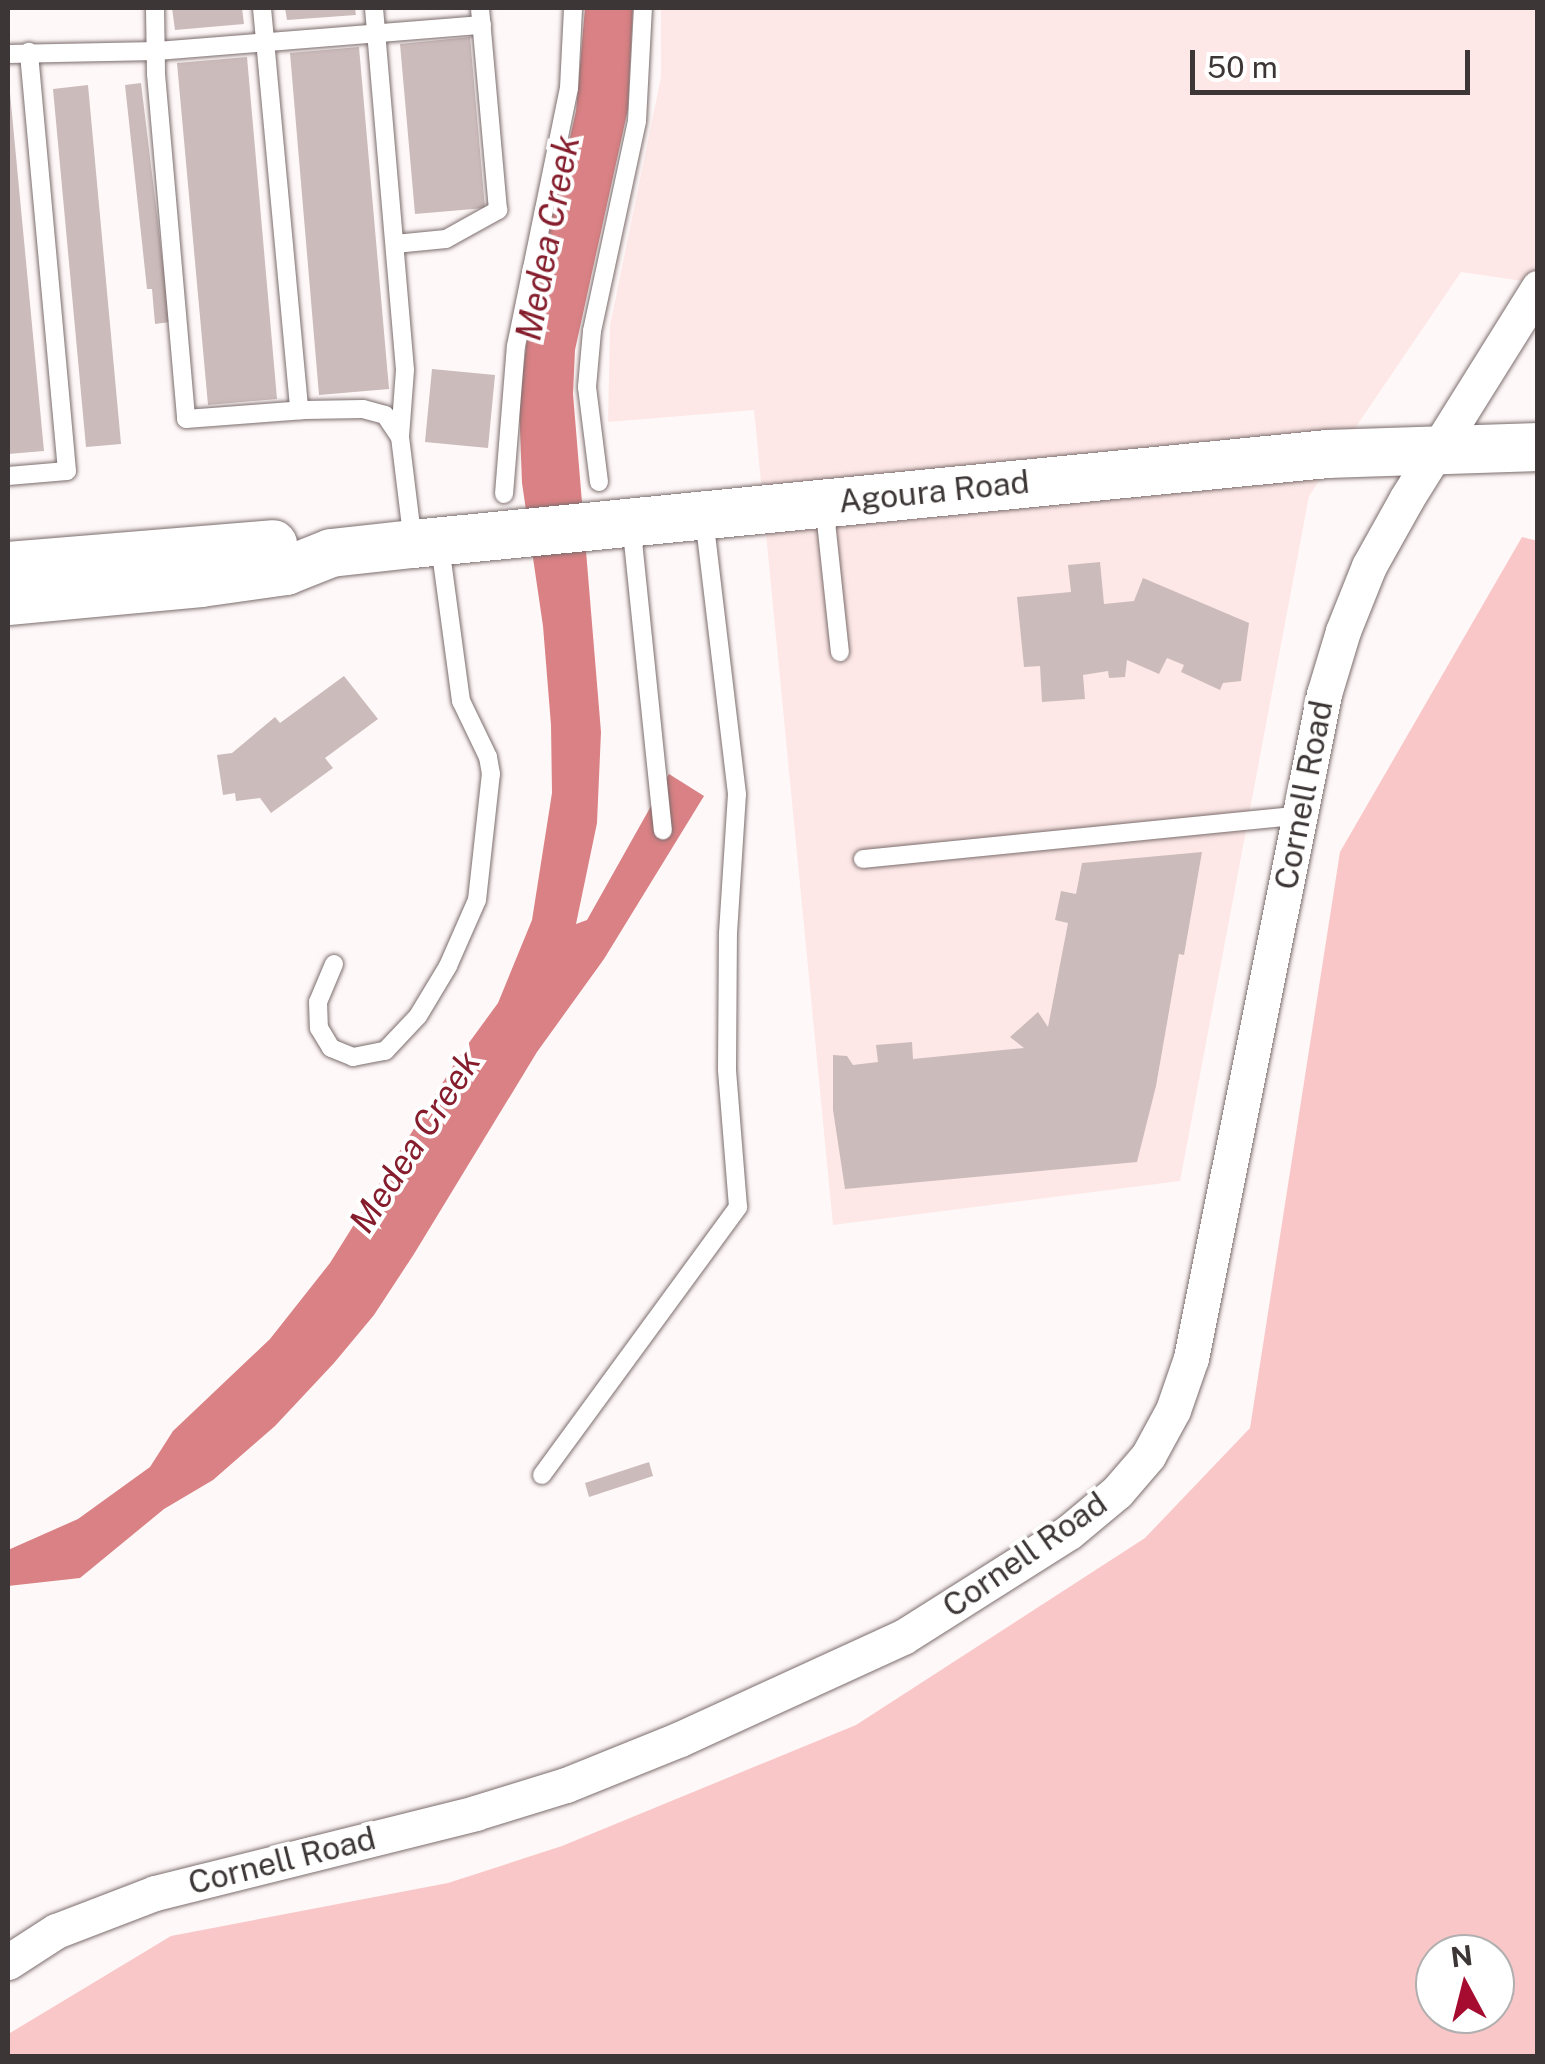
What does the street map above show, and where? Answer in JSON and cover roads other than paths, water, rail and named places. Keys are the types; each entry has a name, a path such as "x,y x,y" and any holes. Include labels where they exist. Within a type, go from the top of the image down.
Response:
{"main road":[{"name":"Agoura Road","path":"8,601 286,571 331,553 630,522 1328,454 1538,447"},
{"name":"Agoura Road","path":"8,566 280,544 331,553"}],"street":[{"name":"Cornell Road","path":"8,1962 56,1931 155,1893 474,1813 566,1784 696,1732 903,1638 1068,1532 1117,1492 1148,1456 1173,1410 1191,1358 1324,694 1343,630 1368,566 1538,288"}],"lane":[{"path":"155,8 186,418 363,410 386,415 400,437"},
{"path":"262,8 298,410"},
{"path":"334,964 318,1002 319,1028 331,1048 352,1057 384,1051 418,1016 448,966 477,900 492,774 461,701 400,437 405,370 374,8"},
{"path":"504,494 516,346 570,88 573,8"},
{"path":"599,482 588,388 592,330 637,121 643,8"},
{"path":"8,54 157,52 376,32 481,16 498,210 446,239 394,244"},
{"path":"8,476 67,471 30,52"},
{"path":"824,503 840,652"},
{"path":"542,1475 738,1207 727,1070 728,933 737,794 704,516"},
{"path":"630,522 662,830"},
{"path":"863,860 1300,814"}],"water":[{"name":"Medea Creek","path":"585,8 633,8 628,109 575,350 573,394 601,732 597,823 576,924 587,920 669,774 704,796 604,959 537,1052 414,1254 374,1315 334,1363 275,1426 213,1480 164,1509 80,1578 8,1586 8,1550 78,1519 150,1467 173,1431 270,1339 330,1263 460,1055 498,1003 532,920 552,793 551,725 543,626 522,483 519,403 530,315 576,111"}]}
